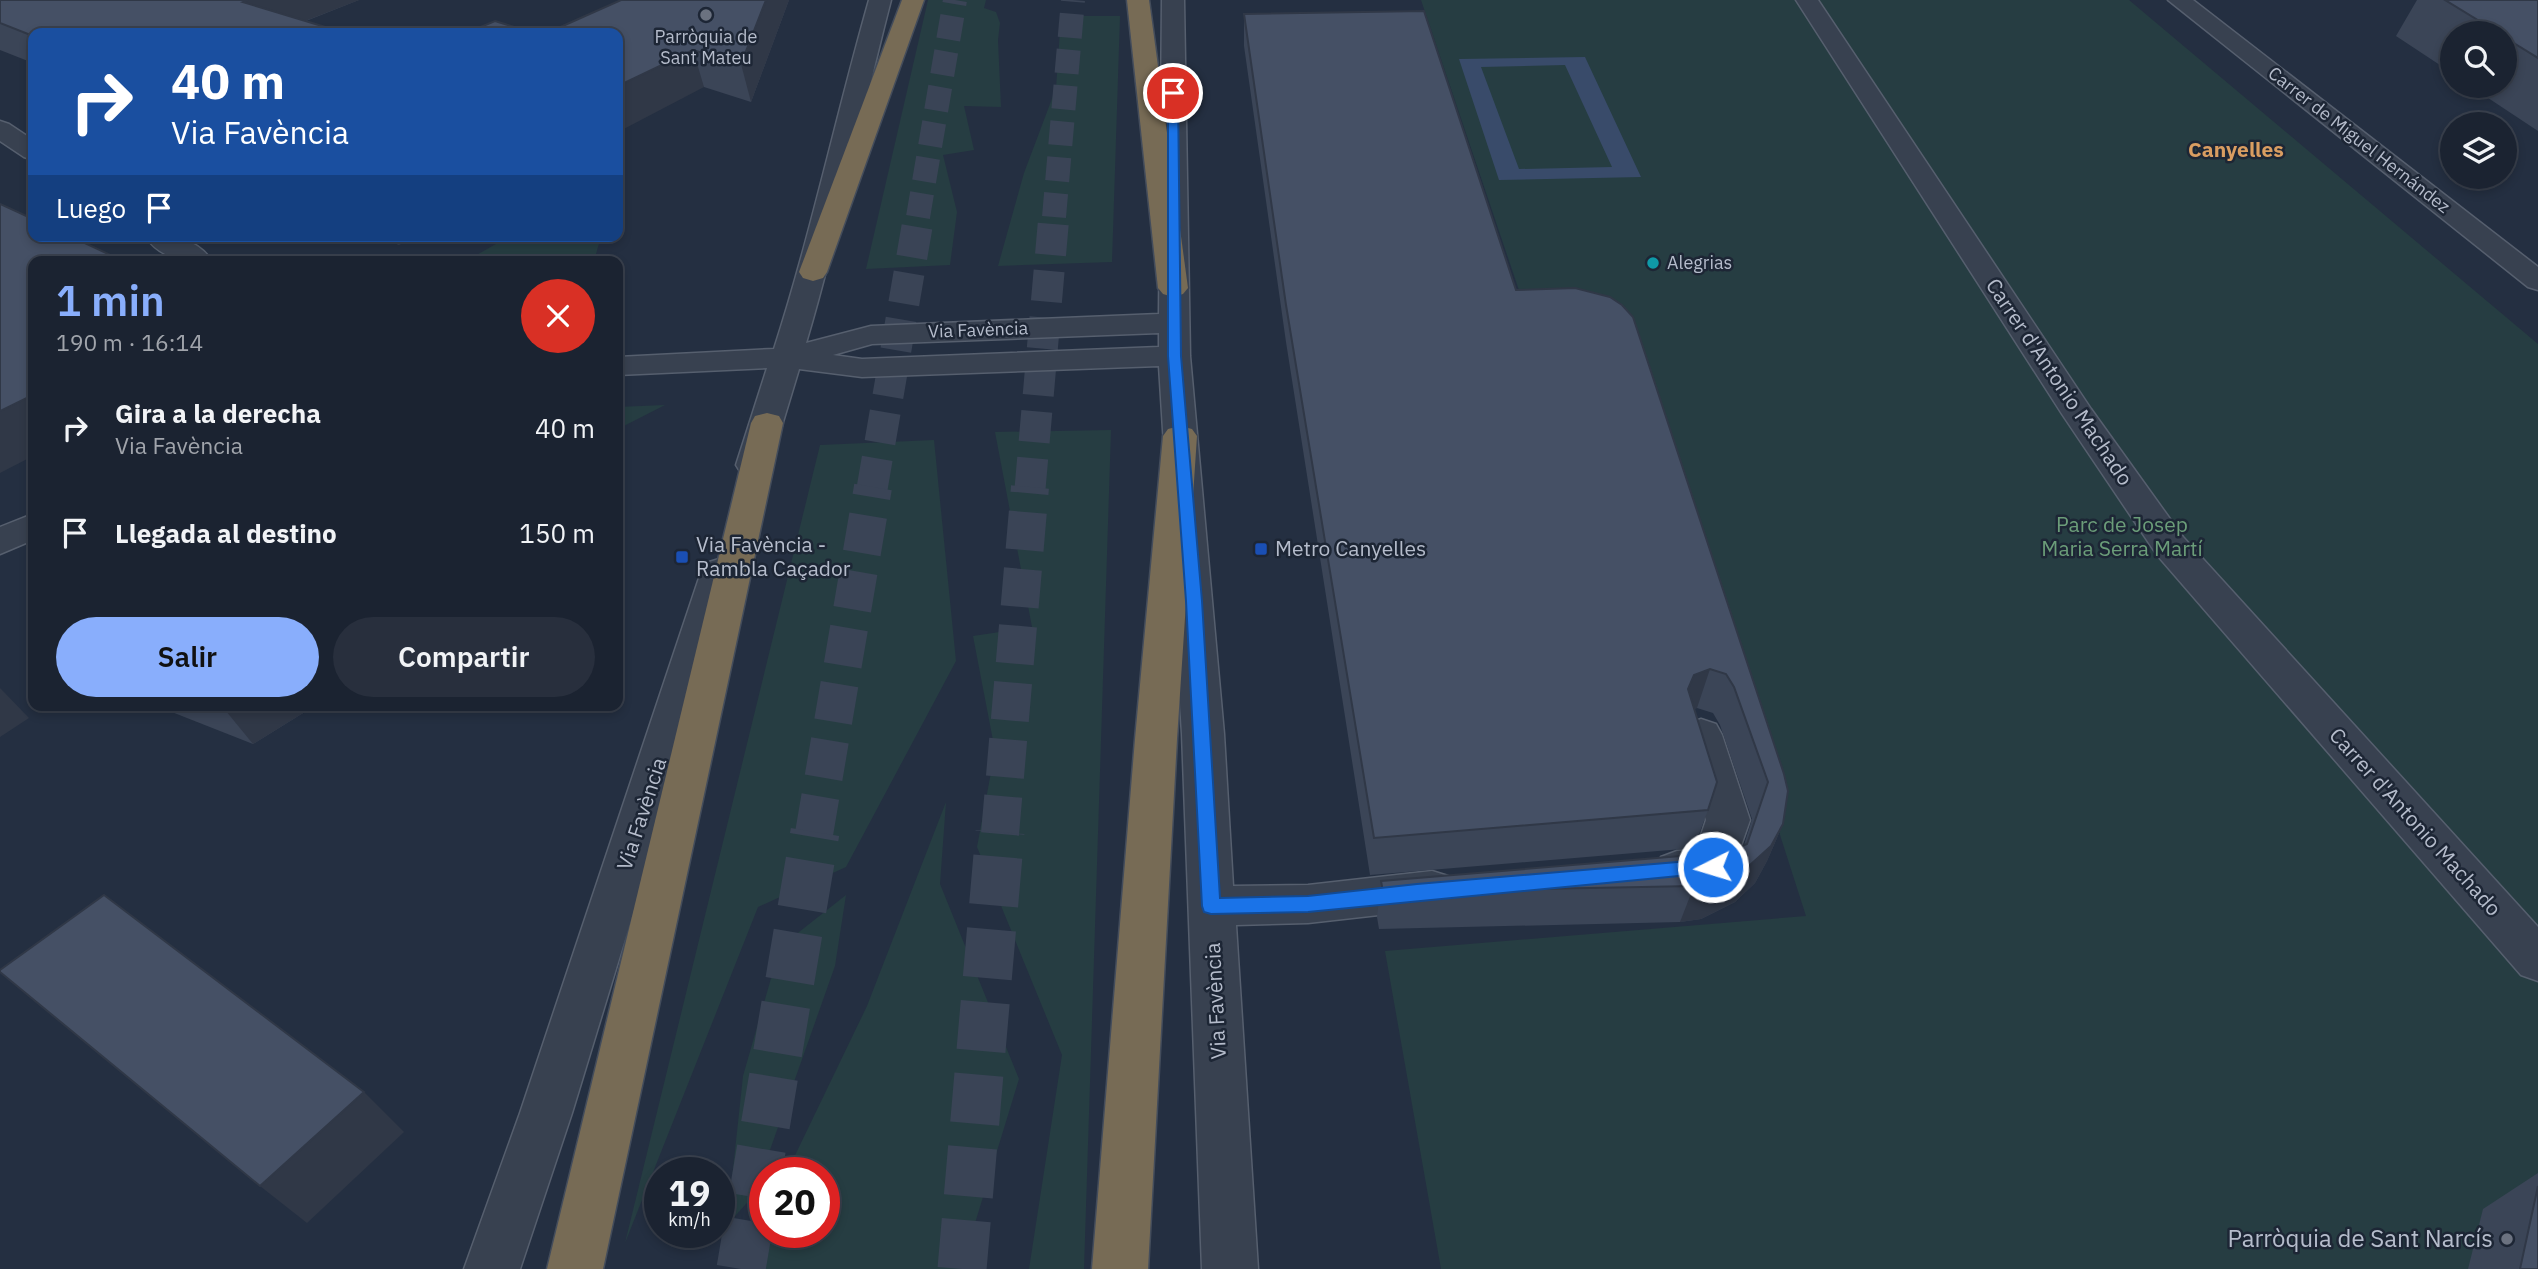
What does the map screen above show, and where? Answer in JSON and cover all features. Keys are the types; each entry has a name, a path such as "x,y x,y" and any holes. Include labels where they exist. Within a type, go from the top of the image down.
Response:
{"highway":[{"path":"813,272 913,0"},
{"path":"1138,0 1173,289"},
{"path":"575,1269 767,423"},
{"path":"1120,1269 1155,752 1180,436"}],"street":[{"name":"Via Favència","path":"492,1269 546,1113 767,423 813,272 854,94 880,0"},
{"name":"Via Favència","path":"1173,0 1174,356 1203,734 1230,1269"},
{"name":"Carrer d'Antonio Machado","path":"1807,0 2078,414 2170,546 2538,960"},
{"name":"Carrer de Miguel Hernández","path":"2179,0 2538,281"},
{"path":"0,129 28,149"},
{"path":"168,242 190,256"},
{"name":"Via Favència","path":"786,358 871,335 1174,323"},
{"name":"Via Favència","path":"786,358 862,368 1174,356"},
{"path":"623,366 786,358"},
{"path":"0,542 28,528"},
{"path":"1633,873 1713,867 1728,820 1698,726"},
{"path":"1211,906 1308,904 1471,887"}],"green space":[{"path":"928,0 986,0 984,8 996,12 1000,23 998,40 1001,107 964,106 974,150 943,155 957,212 950,265 866,269"},
{"name":"Parc de Josep Maria Serra Martí","path":"1421,0 2129,0 2538,344 2538,1269 1441,1269 1385,951 1806,916 1615,320 1529,320"},
{"path":"1061,16 1120,16 1112,262 998,266 1024,173 1056,88"},
{"path":"499,242 599,242 595,256 475,256"},
{"path":"665,405 623,426 623,407"},
{"path":"1111,430 1084,1269 1029,1269 1062,1055 977,847 995,751 973,636 1032,627 995,432"},
{"path":"934,440 956,661 846,867 758,907 659,1157 646,1157 820,445"},
{"path":"946,802 940,884 1019,1079 961,1269 740,1269 750,1248 840,1248 840,1157 794,1157 867,1006"},
{"path":"846,895 835,966 767,1157 749,1157 749,1201 735,1216 734,1157 743,1076 780,947"},
{"path":"644,1165 644,1195 625,1243"}],"water":[{"path":"1585,57 1641,177 1499,180 1459,59","holes":["1565,65 1612,167 1519,169 1481,67"]}],"building":[{"path":"0,0 248,0 243,2 329,28 28,28 28,34 0,23"},
{"path":"621,0 766,0 741,64 693,50 623,84 623,28 558,28"},
{"path":"2445,0 2538,0 2538,58 2517,45 2517,21 2479,21"},
{"path":"1424,11 1516,290 1575,288 1610,297 1633,317 1788,791 1783,824 1771,846 1750,865 1715,882 1694,886 1383,892 1381,881 1729,852 1747,844 1768,782 1734,687 1726,674 1710,669 1694,675 1688,689 1717,782 1708,810 1374,838 1286,305 1244,14"},
{"path":"495,21 518,28 478,28"},
{"path":"0,204 28,217 28,242 83,242 112,256 28,256 28,397 0,411"},
{"path":"104,895 364,1092 260,1186 0,972"},
{"path":"2538,1186 2538,1269 2520,1269"}],"tunnel":[{"path":"918,217 955,0"},
{"path":"1054,217 1073,0"},
{"path":"872,489 919,215"},
{"path":"1030,489 1054,215"},
{"path":"814,834 873,487"},
{"path":"1000,834 1030,487"},
{"path":"741,1269 815,832"},
{"path":"962,1269 1000,832"}],"place":[{"name":"Parròquia de Sant Mateu","path":"706,15"},
{"name":"Alegrias","path":"1653,263"},
{"name":"Metro Canyelles","path":"1261,549"},
{"name":"Via Favència - Rambla Caçador","path":"682,557"},
{"name":"Parròquia de Sant Narcís","path":"2507,1239"}],"district":[{"name":"Canyelles","path":"2236,150"}],"route":[{"path":"1173,93 1174,356 1203,734 1211,906 1308,904 1417,891 1713,867"}]}
